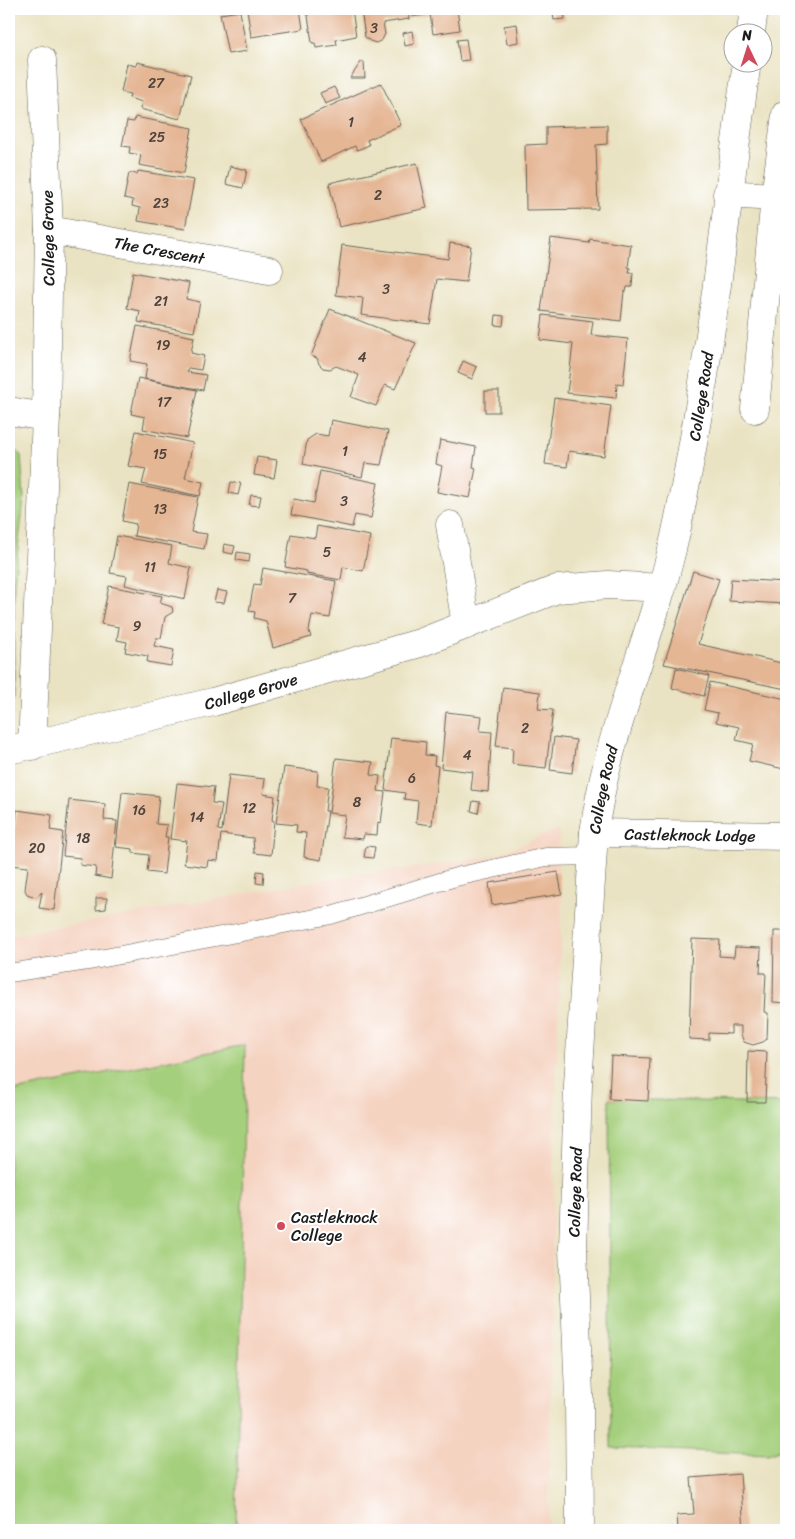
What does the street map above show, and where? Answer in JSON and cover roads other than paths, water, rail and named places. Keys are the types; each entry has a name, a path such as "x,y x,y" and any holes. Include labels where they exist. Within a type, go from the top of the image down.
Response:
{"street":[{"path":"752,22 754,9"},
{"name":"College Grove","path":"42,60 49,230 46,418 20,748 214,702 420,643 557,589 608,585 662,588"},
{"name":"College Road","path":"580,1530 579,1396 573,1249 578,1085 593,845 599,793 609,754 662,588 676,533 708,344 745,72"},
{"path":"755,409 775,198 786,114"},
{"path":"727,194 775,198"},
{"name":"The Crescent","path":"49,230 269,270"},
{"path":"9,411 46,418"},
{"path":"450,525 466,625"},
{"name":"Castleknock Lodge","path":"593,845 786,836"}],"lane":[{"path":"9,973 94,960 331,915 456,877 546,858 593,845"}],"place":[{"name":"Castleknock College","path":"281,1226"}]}
